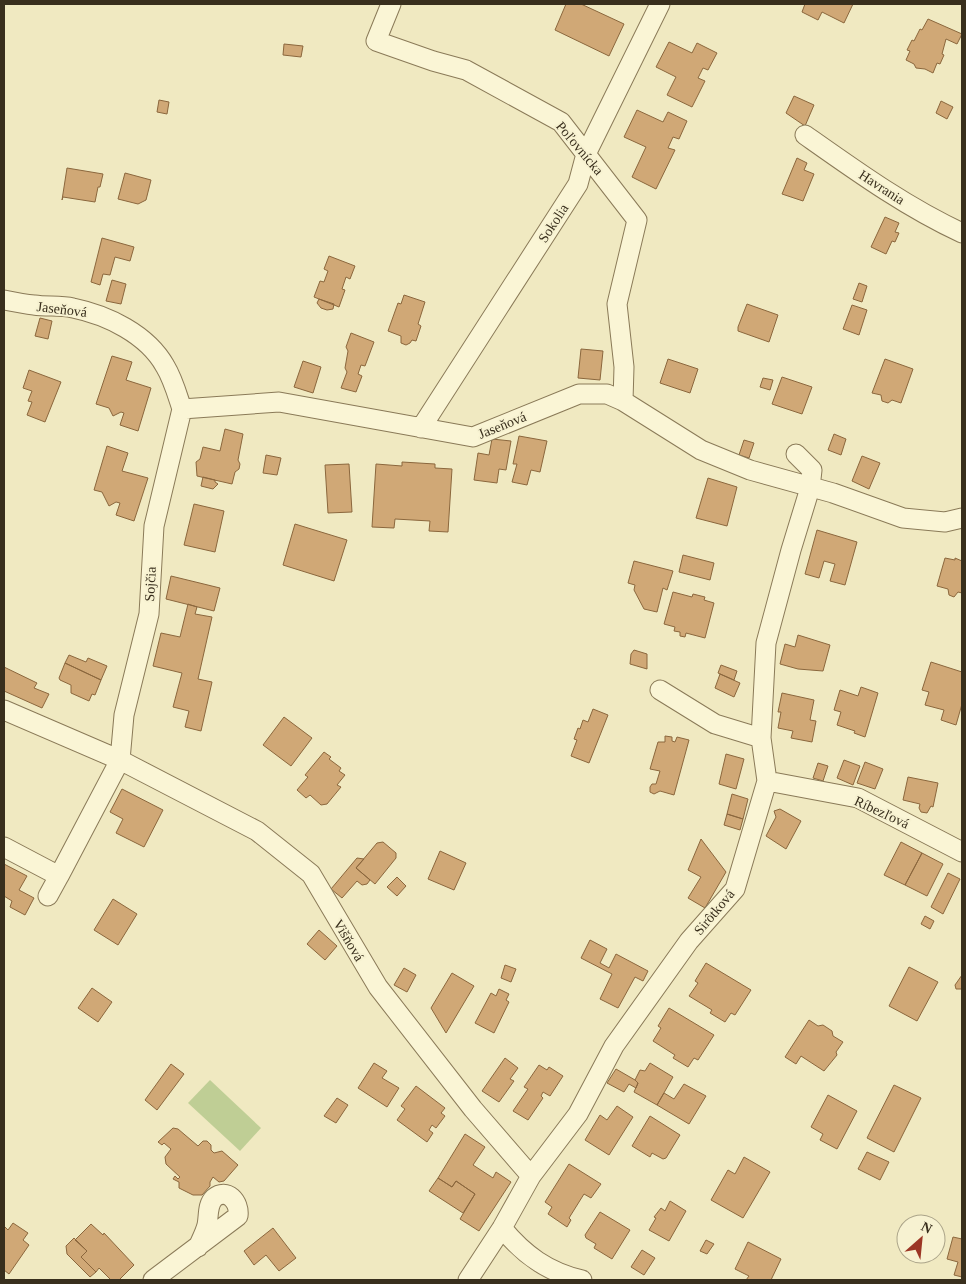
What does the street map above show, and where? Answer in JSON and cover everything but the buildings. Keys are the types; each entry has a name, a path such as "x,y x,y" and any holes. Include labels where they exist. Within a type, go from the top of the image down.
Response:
{"street":[{"name":"Poľovnícka","path":"391,4 376,41 433,61 466,70 561,122 638,220 617,304 624,367 623,401"},
{"name":"Sokolia","path":"421,428 578,184 586,154 660,4"},
{"name":"Havrania","path":"805,135 885,191 941,224 962,233"},
{"name":"Jaseňová","path":"4,300 35,306 53,305 72,308 94,313 124,327 144,340 157,354 165,366 182,408 279,402 473,437 578,394 607,394 623,401 701,450 750,470 833,493 903,518 946,522 962,518"},
{"name":"Sojčia","path":"120,760 124,715 149,614 154,526 182,408"},
{"path":"796,454 812,470 810,488"},
{"name":"Sirôtková","path":"468,1280 502,1228 531,1176 578,1114 614,1046 689,941 735,889 767,781 761,738 766,643 810,488"},
{"path":"660,690 715,724 761,738"},
{"name":"Višňová","path":"4,710 120,760 258,831 311,874 378,987 473,1109 531,1176"},
{"path":"48,896 120,760"},
{"name":"Ríbezľová","path":"767,781 858,798 962,852"},
{"path":"4,847 59,876"},
{"path":"502,1228 516,1245 533,1259 553,1270 582,1280"},
{"path":"153,1280 198,1247"}],"green space":[{"path":"210,1080 261,1128 240,1151 188,1103"}]}
